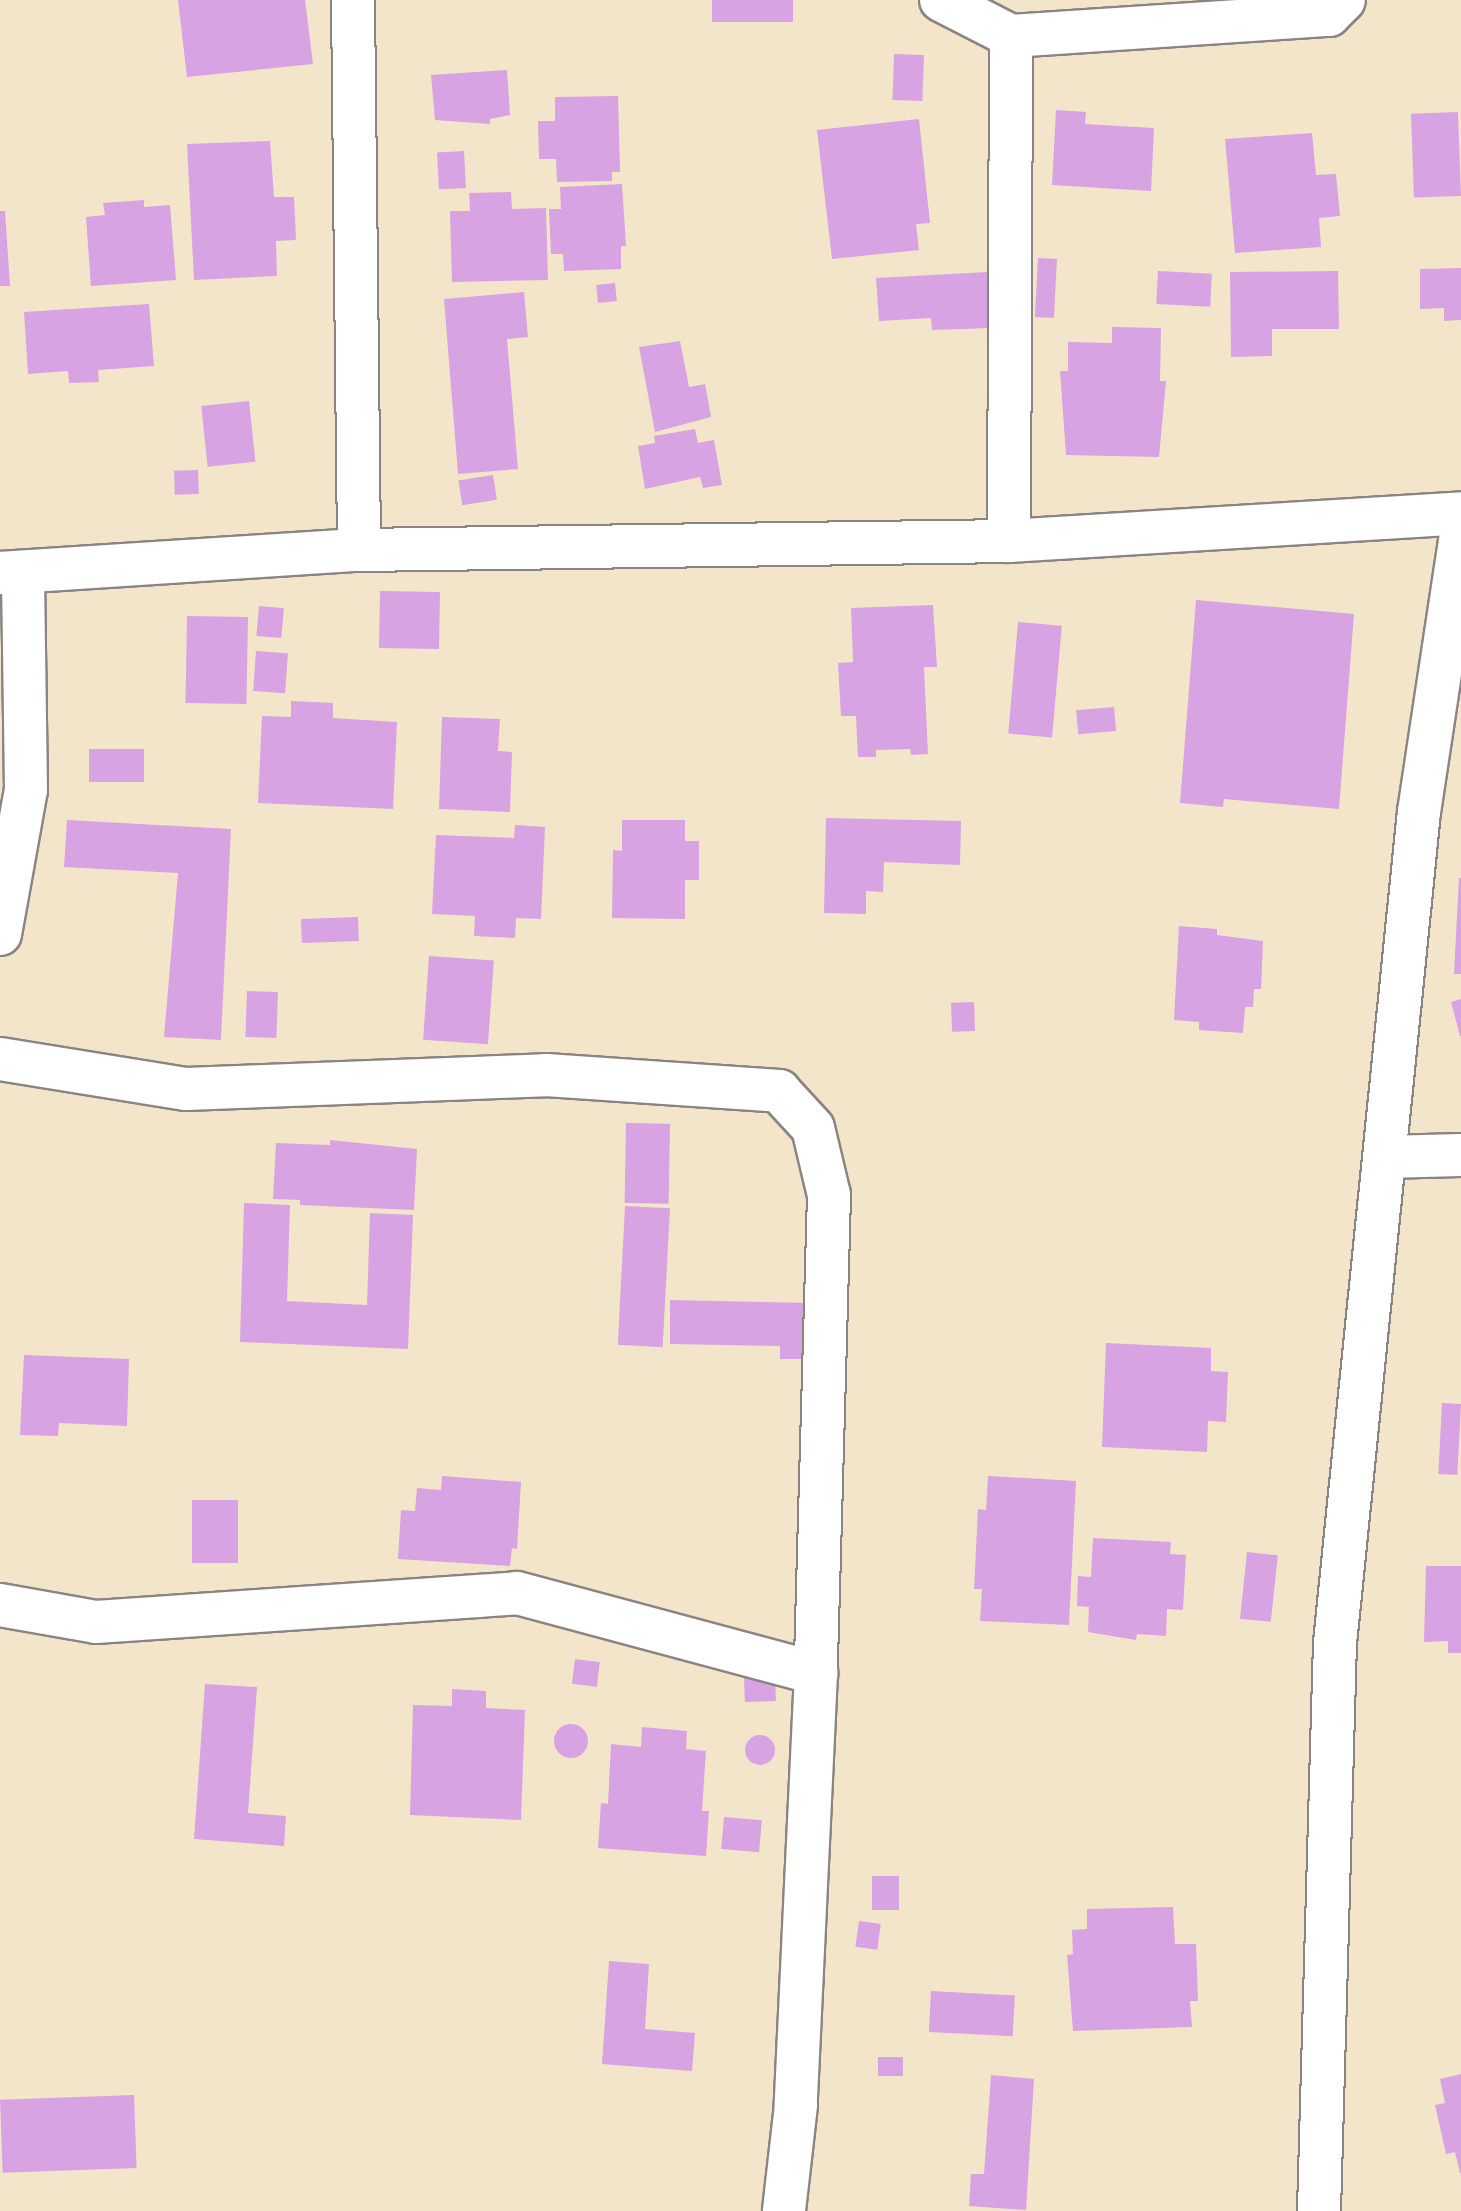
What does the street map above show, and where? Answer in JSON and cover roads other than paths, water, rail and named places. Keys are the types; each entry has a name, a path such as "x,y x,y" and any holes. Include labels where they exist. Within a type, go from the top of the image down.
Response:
{"street":[{"path":"353,0 359,550"},
{"path":"941,0 1011,36 1329,15 1344,0"},
{"path":"1009,541 1011,36"},
{"path":"0,934 26,790 11,573 359,550 1009,541 1461,513"},
{"path":"1319,2211 1335,1643 1388,1157 1419,812 1461,533"},
{"path":"0,1059 186,1089 546,1075 779,1091 813,1128 829,1195 816,1673 796,2105 784,2211"},
{"path":"1388,1157 1461,1155"},
{"path":"0,1605 96,1622 517,1593 816,1673"}]}
